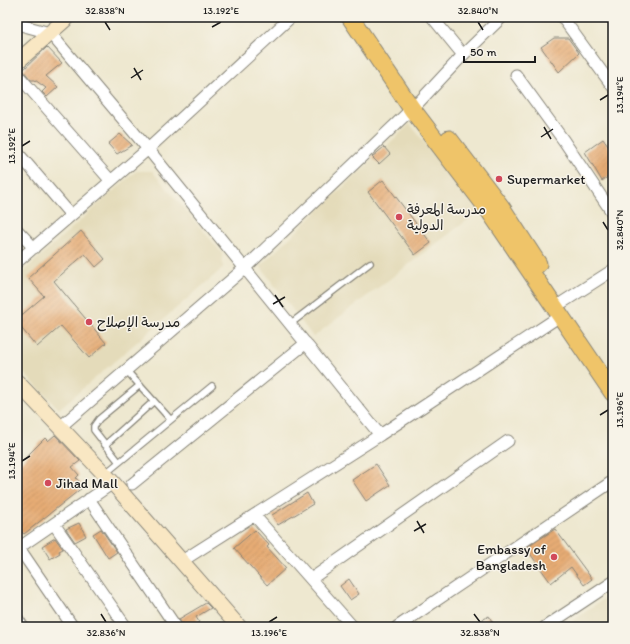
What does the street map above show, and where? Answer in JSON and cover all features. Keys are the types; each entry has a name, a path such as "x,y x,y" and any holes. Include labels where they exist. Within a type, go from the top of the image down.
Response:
{"main road":[{"path":"350,17 416,106 488,209 561,309 613,375"},
{"path":"361,17 416,106"},
{"path":"561,309 613,393"}],"street":[{"path":"17,62 68,17"},
{"path":"17,262 148,149 291,17"},
{"path":"432,17 463,55"},
{"path":"59,428 245,268 416,106 463,55 502,17"},
{"path":"562,17 613,87"},
{"path":"17,24 50,33 148,149 380,435"},
{"path":"17,74 111,181"},
{"path":"516,75 564,141 613,214"},
{"path":"17,152 71,215"},
{"path":"17,230 34,248"},
{"path":"182,561 380,435 561,309 613,270"},
{"path":"132,484 306,343"},
{"path":"17,382 182,561 238,627"},
{"path":"311,579 508,441"},
{"path":"73,627 18,548 89,499 108,479"},
{"path":"397,627 613,481"},
{"path":"89,499 176,627"},
{"path":"254,515 353,627"},
{"path":"54,524 126,627"},
{"path":"546,627 561,623 613,582"},
{"path":"17,618 23,627"}],"lane":[{"path":"290,324 370,263"},
{"path":"126,370 170,419"},
{"path":"119,462 94,430 94,426 99,419 140,384"},
{"path":"108,479 119,462 212,386"},
{"path":"105,445 154,401"}],"shaded area":[{"path":"410,124 478,212 313,337 260,266"},
{"name":"مدرسة الإصلاح","path":"136,171 152,171 222,253 223,268 59,409 17,366 17,277"},
{"path":"613,592 613,627 572,627 574,620"}],"building":[{"path":"554,38 568,38 579,53 559,72 541,47"},
{"path":"47,47 62,63 46,76 58,87 47,97 42,92 46,88 35,80 31,80 23,70"},
{"path":"120,134 132,145 117,154 108,144"},
{"path":"603,139 613,153 613,173 602,181 585,152"},
{"path":"384,147 390,154 379,164 372,157"},
{"name":"مدرسة المعرفة الدولية","path":"383,180 431,243 415,255 368,192"},
{"path":"81,231 105,259 96,267 85,254 54,281 106,343 89,358 61,326 37,347 17,323 17,319 44,296 28,278"},
{"name":"Jihad Mall","path":"55,435 80,461 72,467 79,475 76,478 83,487 24,534 17,528 17,466 45,438 48,441"},
{"path":"376,464 390,485 366,501 352,480"},
{"path":"307,493 313,504 278,525 272,515"},
{"path":"79,523 86,536 75,542 66,529"},
{"path":"101,529 117,552 108,558 93,534"},
{"name":"Embassy of Bangladesh","path":"555,529 592,579 584,585 571,567 551,583 526,548"},
{"path":"255,530 269,545 267,547 286,568 267,585 234,548"},
{"path":"55,538 63,549 59,551 60,553 50,559 42,546"},
{"path":"349,579 359,594 350,600 340,586"},
{"path":"206,603 211,608 196,617 199,622 192,627 183,627 179,619"},
{"path":"489,616 495,627 470,627"}],"place":[{"name":"Supermarket","path":"499,179"},
{"name":"مدرسة المعرفة الدولية","path":"399,217"},
{"name":"مدرسة الإصلاح","path":"89,322"},
{"name":"Jihad Mall","path":"48,483"},
{"name":"Embassy of Bangladesh","path":"554,557"}]}
